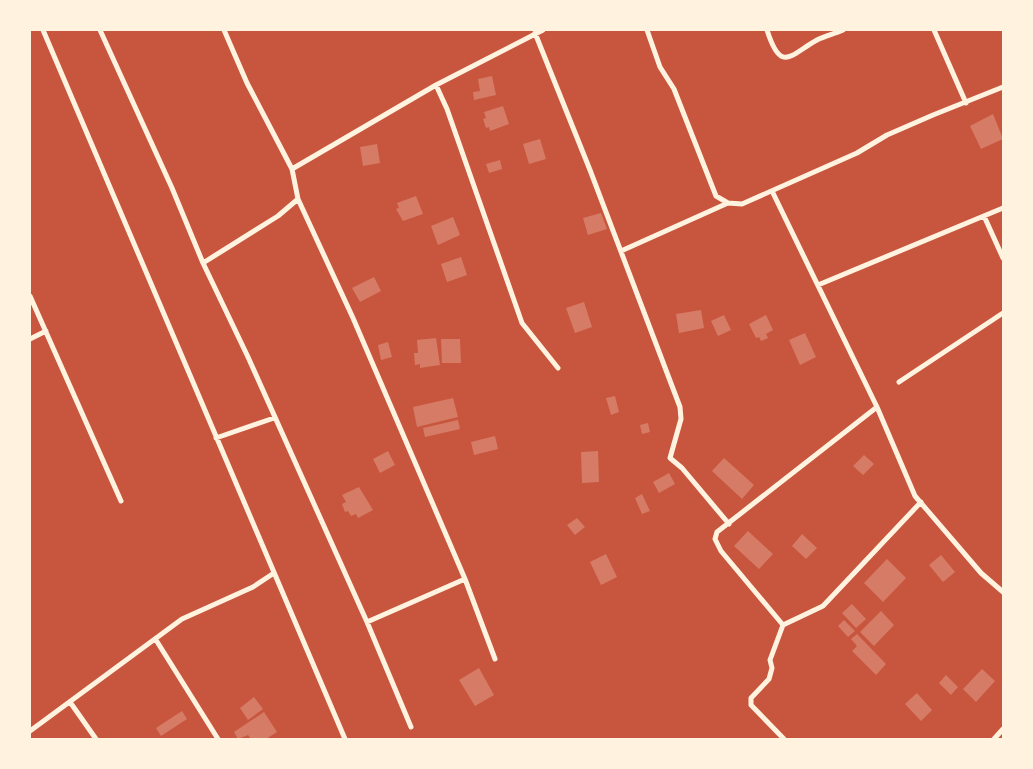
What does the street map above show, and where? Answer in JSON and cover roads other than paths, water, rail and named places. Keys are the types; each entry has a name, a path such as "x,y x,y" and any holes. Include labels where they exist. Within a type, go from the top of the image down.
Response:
{"street":[{"path":"43,30 345,739"},
{"path":"100,30 172,188 203,263 248,357 367,622 411,727"},
{"path":"224,30 247,83 292,169 298,199 353,318 465,578 496,659"},
{"path":"292,169 436,85 543,30"},
{"path":"647,30 660,67 674,89 716,196 728,203 742,204 857,152 905,127 1003,87"},
{"path":"767,30 775,50 785,58 790,58 817,40 843,30"},
{"path":"934,30 966,103"},
{"path":"535,33 680,407 681,419 670,458 682,468 729,524"},
{"path":"436,85 447,109 522,323 558,368"},
{"path":"772,191 877,407 915,496 981,573 1003,592"},
{"path":"203,263 278,216 298,199"},
{"path":"621,251 728,203"},
{"path":"818,285 1003,208"},
{"path":"984,216 1003,258"},
{"path":"30,296 121,500"},
{"path":"899,382 1003,313"},
{"path":"30,339 46,331"},
{"path":"783,625 721,551 715,540 717,532 877,407"},
{"path":"216,438 274,418"},
{"path":"784,739 751,705 751,698 769,680 772,668 770,660 783,625 823,606 921,502"},
{"path":"30,731 156,640 182,618 254,587 274,573"},
{"path":"367,622 465,578"},
{"path":"156,640 218,739"},
{"path":"70,702 96,739"},
{"path":"994,739 1003,730"}]}
